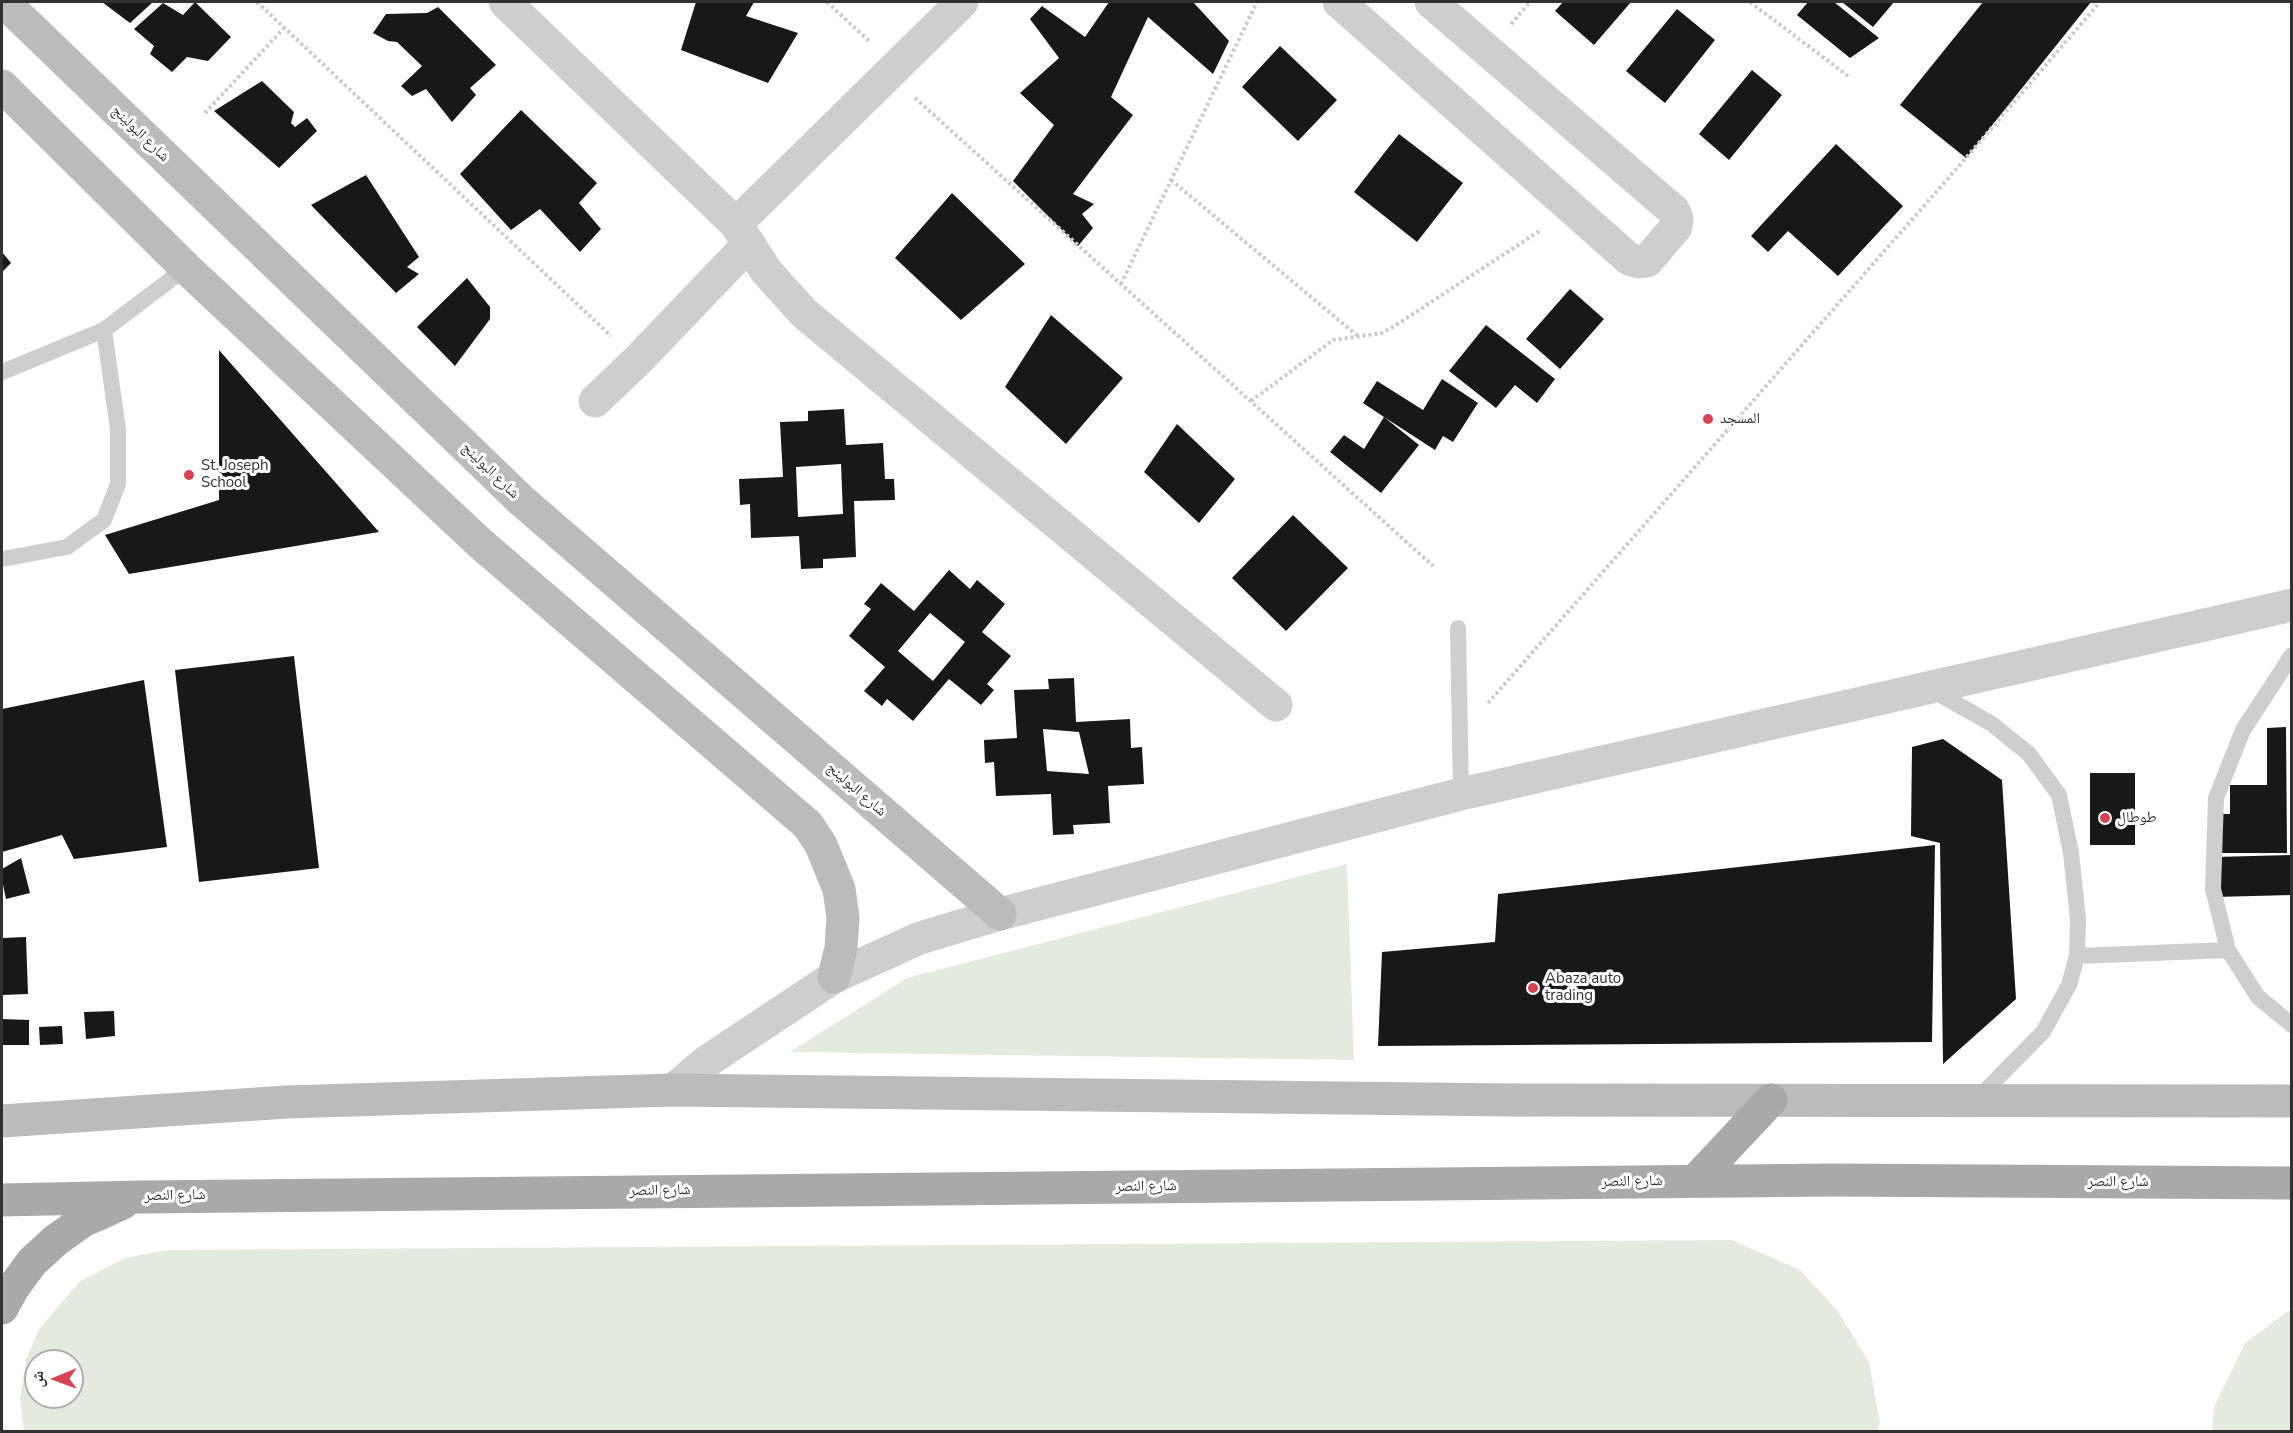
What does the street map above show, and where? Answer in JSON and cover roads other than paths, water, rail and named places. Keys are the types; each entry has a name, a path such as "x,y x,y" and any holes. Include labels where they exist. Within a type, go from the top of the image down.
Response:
{"main road":[{"path":"1695,1181 1771,1100"},
{"name":"شارع النصر","path":"2,1200 1695,1181 2292,1183"},
{"path":"2,1308 32,1262 56,1240 82,1221 102,1211 142,1197"}],"street":[{"name":"شارع البولينج","path":"4,2 522,501 1000,914"},
{"path":"506,2 742,234 766,272 804,314 1276,705"},
{"path":"595,401 637,361 742,234 892,70 962,2"},
{"path":"1339,2 1629,259 1639,262 1647,261 1676,227 1677,219 1674,211 1431,2"},
{"path":"2,86 186,268 482,544 808,825 824,852 839,889 843,918 841,948 834,977"},
{"path":"672,1089 706,1062 834,977 920,938 1000,914 1461,794 2292,605"},
{"path":"2,1121 287,1102 672,1089 1510,1100 2292,1101"}],"lane":[{"path":"2,372 104,330 186,268"},
{"path":"2,559 67,547 104,520 118,484 118,429 104,330"},
{"path":"1458,628 1461,794"},
{"path":"2292,655 2244,730 2216,798 2213,889 2228,950 2258,997 2292,1025"},
{"path":"1927,688 1992,724 2029,754 2059,795 2071,853 2077,908 2078,956 2069,985 2043,1032 1975,1100"},
{"path":"2078,956 2228,950"}],"place":[{"name":"المسجد","path":"1708,419"},
{"name":"St. Joseph School","path":"189,475"},
{"name":"طوطال","path":"2105,818"},
{"name":"Abaza auto trading","path":"1533,988"}]}
